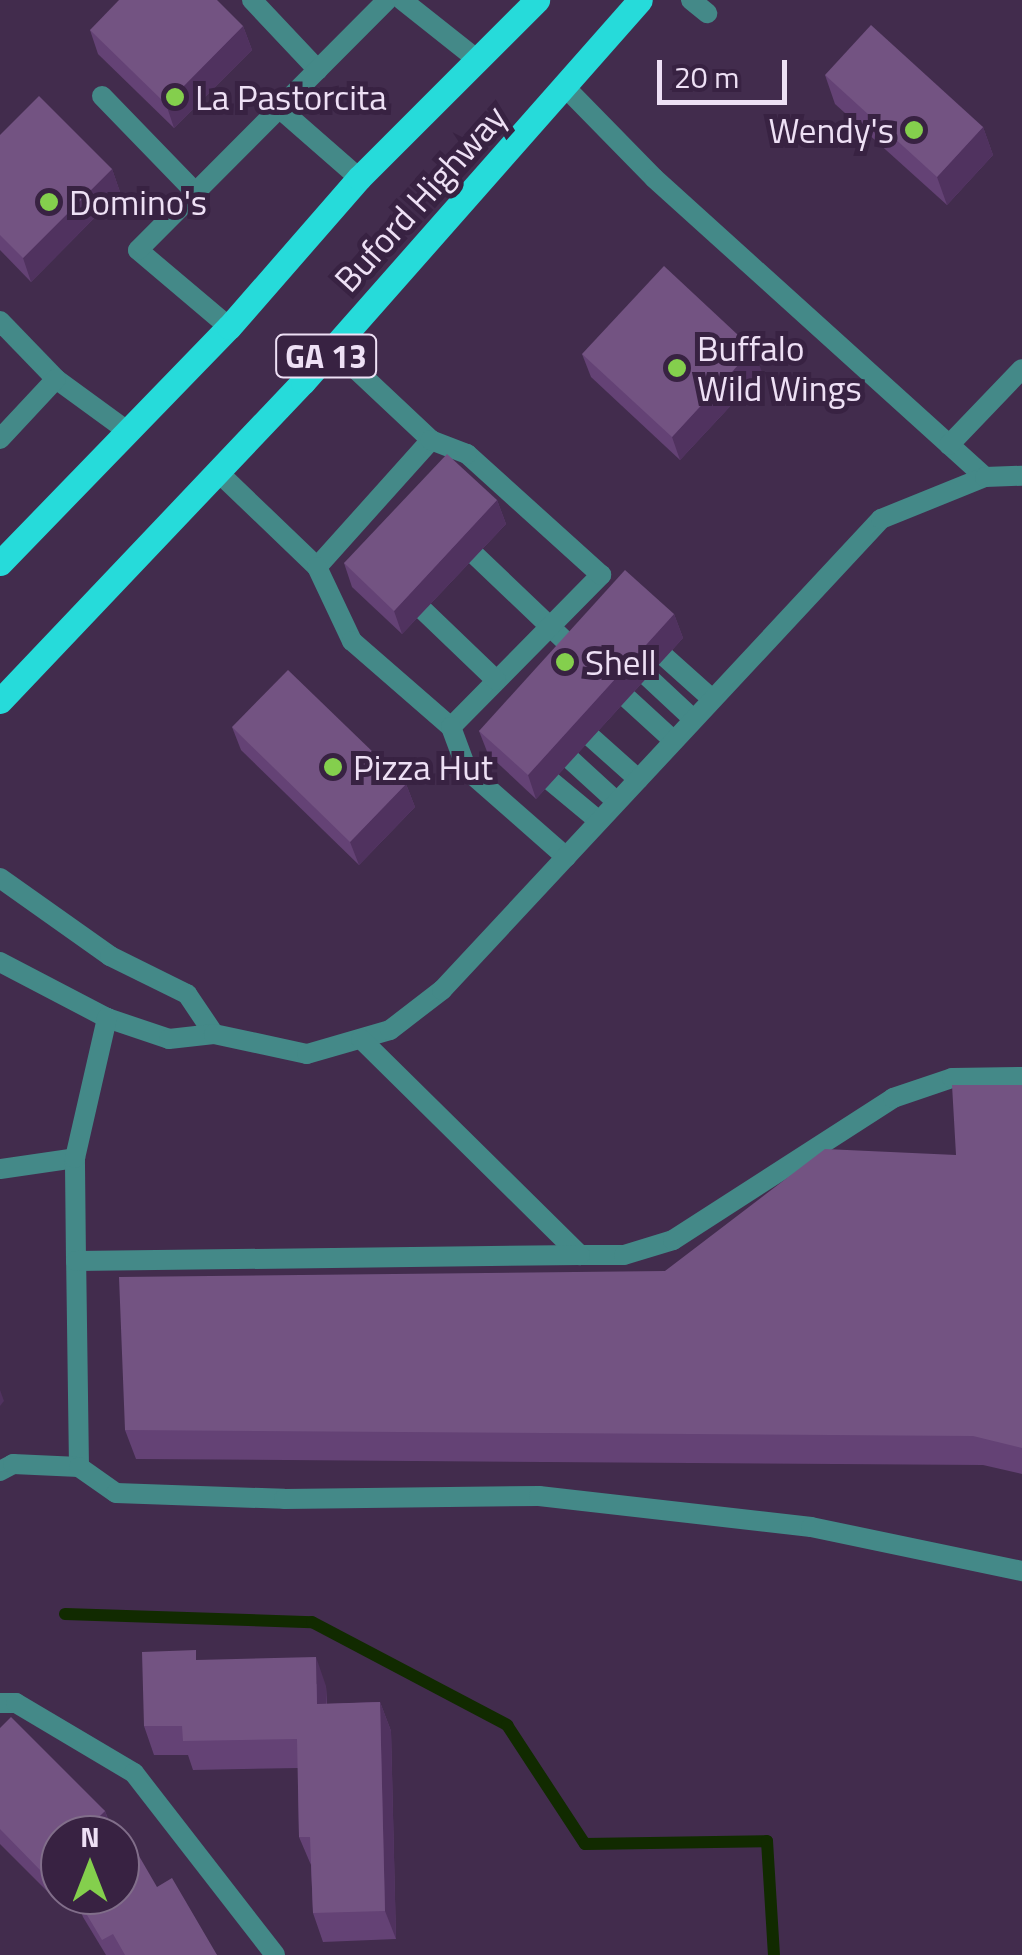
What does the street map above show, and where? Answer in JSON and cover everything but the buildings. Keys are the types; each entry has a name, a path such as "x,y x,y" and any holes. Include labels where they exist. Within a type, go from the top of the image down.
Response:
{"main road":[{"name":"Buford Highway","path":"0,562 229,326 359,178 537,0"},
{"name":"Buford Highway","path":"0,701 334,348 640,0"}],"lane":[{"path":"252,0 318,70"},
{"path":"229,326 138,250 387,0"},
{"path":"402,0 479,61"},
{"path":"564,87 654,178 984,478"},
{"path":"102,96 195,192"},
{"path":"279,108 359,178"},
{"path":"0,321 56,379 126,430"},
{"path":"334,348 432,440 467,454 601,574 594,595 577,612 549,628 451,727"},
{"path":"950,446 1022,369"},
{"path":"0,439 56,379"},
{"path":"317,566 432,440"},
{"path":"217,471 317,566 352,641 451,727 466,770 566,857"},
{"path":"0,962 107,1018 170,1039 214,1034 308,1054 390,1030 442,990 881,519 984,478 1022,476"},
{"path":"391,483 414,501"},
{"path":"341,540 362,557"},
{"path":"476,556 578,654"},
{"path":"424,611 498,679 510,708"},
{"path":"665,657 712,699"},
{"path":"648,677 694,719"},
{"path":"498,679 532,685"},
{"path":"628,698 674,740"},
{"path":"469,708 492,727"},
{"path":"592,738 638,779"},
{"path":"571,760 617,802"},
{"path":"552,782 599,821"},
{"path":"0,878 110,956 187,994 214,1034"},
{"path":"79,1467 75,1158 107,1018"},
{"path":"361,1039 580,1255"},
{"path":"76,1260 624,1255 673,1240 893,1098 952,1078 1022,1077"},
{"path":"0,1169 75,1158"},
{"path":"0,1471 13,1464 79,1467 116,1493 284,1499 538,1496 700,1512 892,1540 1022,1572"},
{"path":"0,1703 16,1703 134,1773 275,1955"}],"waterway":[{"path":"65,1614 312,1622 507,1725 585,1844 767,1841 774,1955"}],"place":[{"name":"La Pastorcita","path":"175,97"},
{"name":"Wendy's","path":"914,130"},
{"name":"Domino's","path":"49,202"},
{"name":"Buffalo Wild Wings","path":"677,368"},
{"name":"Shell","path":"565,662"},
{"name":"Pizza Hut","path":"333,767"}]}
